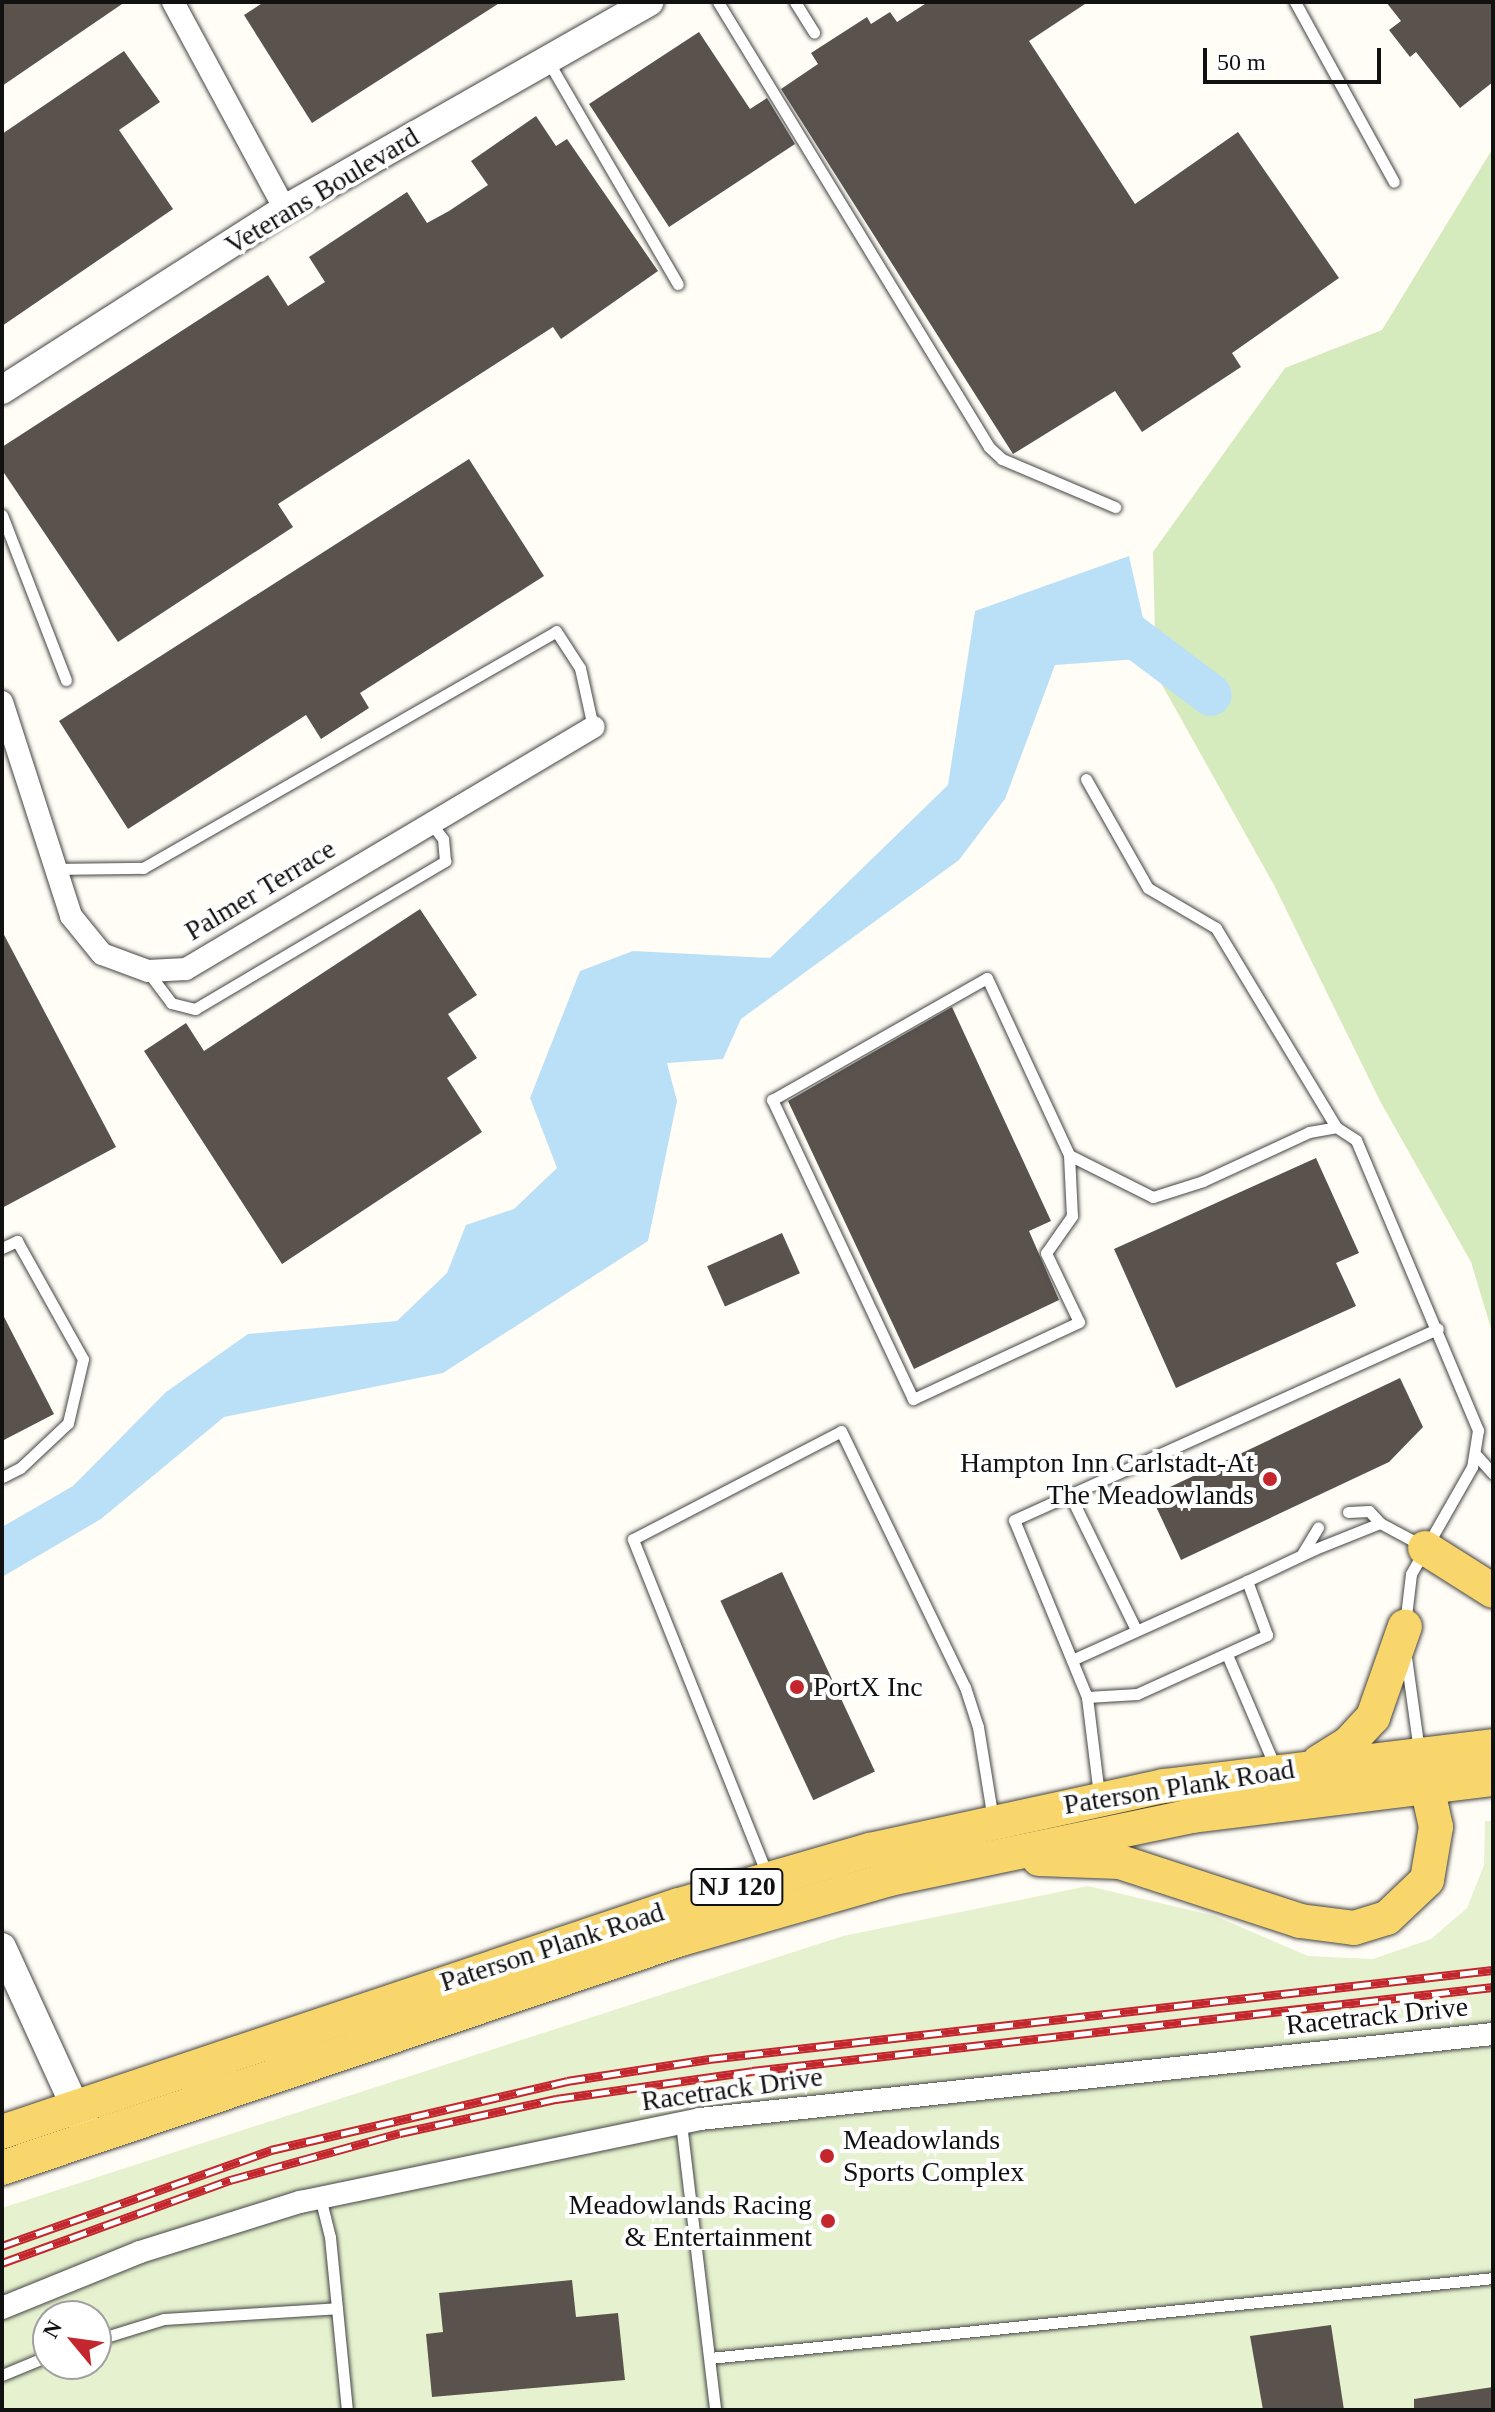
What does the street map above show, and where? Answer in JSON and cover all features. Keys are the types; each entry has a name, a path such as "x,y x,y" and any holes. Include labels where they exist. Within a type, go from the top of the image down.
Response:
{"main road":[{"path":"1425,1548 1493,1591"},
{"path":"1314,1765 1348,1744 1373,1717 1405,1626"},
{"name":"Paterson Plank Road","path":"2,2132 768,1877 993,1820 1099,1798 1276,1769 1493,1746"},
{"path":"975,1858 1120,1862 1300,1921 1354,1928 1387,1918 1427,1880 1436,1847 1419,1752"},
{"name":"NJ 120","path":"1427,1785 1493,1779"},
{"name":"Paterson Plank Road","path":"2,2168 724,1926 975,1858 1191,1816 1427,1785"}],"street":[{"path":"173,2 285,209"},
{"name":"Veterans Boulevard","path":"2,390 285,209 649,2"},
{"name":"Palmer Terrace","path":"2,702 71,916 85,937 102,954 148,971 186,969 593,727"},
{"path":"2,1947 89,2138"},
{"name":"Racetrack Drive","path":"2,2308 140,2252 320,2197 681,2123 1493,2034"}],"lane":[{"path":"718,2 989,447 1002,459 1115,507"},
{"path":"795,2 814,33"},
{"path":"1295,2 1394,182"},
{"path":"548,60 678,284"},
{"path":"2,515 66,680"},
{"path":"56,869 143,868 556,631 580,668 593,727"},
{"path":"1086,779 1148,888 1216,928 1336,1127 1356,1140 1476,1422 1477,1456 1411,1574 1405,1626 1419,1752"},
{"path":"148,971 171,1003 195,1009 445,861 443,839 431,823"},
{"path":"1069,1155 1072,1216 1046,1253 1079,1322 913,1399 772,1100 987,978 1069,1155 1153,1197 1203,1181 1309,1132 1336,1127"},
{"path":"2,1248 17,1241 83,1359 68,1423 20,1468 2,1477"},
{"path":"1099,1798 1087,1697 1014,1520 1438,1329"},
{"path":"768,1877 633,1539 841,1431 965,1687 978,1727 993,1820"},
{"path":"1477,1456 1493,1474"},
{"path":"1070,1495 1136,1630"},
{"path":"1348,1512 1369,1511 1380,1523 1425,1548"},
{"path":"1072,1660 1301,1555 1380,1523"},
{"path":"1301,1555 1318,1527"},
{"path":"1087,1697 1137,1694 1228,1657 1267,1635 1247,1581"},
{"path":"1228,1657 1276,1769"},
{"path":"681,2123 715,2410"},
{"path":"320,2197 330,2237 347,2410"},
{"path":"710,2358 1493,2278"},
{"path":"112,2335 164,2319 337,2308"},
{"path":"2,2375 32,2363"}],"green space":[{"path":"1493,148 1493,1335 1471,1262 1380,1101 1274,885 1156,674 1153,552 1285,368 1382,330"},
{"name":"Meadowlands Sports Complex","path":"1485,1821 1493,1821 1493,2410 2,2410 2,2208 843,1936 1088,1886 1215,1916 1308,1956 1373,1959 1431,1939 1467,1908 1484,1865"}],"water":[{"path":"1129,556 1152,658 1055,665 1005,799 959,860 741,1019 723,1059 667,1063 677,1101 648,1241 443,1373 224,1417 101,1519 2,1577 2,1527 73,1486 166,1392 248,1334 397,1321 447,1273 466,1225 514,1209 557,1168 530,1098 580,971 633,951 770,958 948,785 975,611"}],"building":[{"path":"2,2 125,2 2,86"},
{"path":"264,2 501,2 312,123 244,15"},
{"path":"928,2 1088,2 1029,41 1135,204 1238,132 1339,278 1232,353 1241,367 1142,432 1115,391 1013,454 781,89 818,64 811,53 867,17 871,24 890,12 897,22"},
{"path":"1386,2 1493,2 1493,82 1460,108 1416,52 1410,57 1389,30 1401,21"},
{"path":"699,32 750,109 767,98 795,144 669,227 589,104"},
{"path":"124,51 160,102 119,130 173,209 2,326 2,134"},
{"path":"536,116 556,146 567,139 658,271 561,339 553,327 278,504 293,527 118,642 2,470 2,447 268,275 288,306 325,282 309,257 407,192 427,223 449,211 488,185 471,161"},
{"path":"469,459 544,576 360,693 369,708 321,739 306,715 128,829 59,721"},
{"path":"420,909 477,995 448,1014 477,1058 447,1078 482,1132 282,1264 144,1051 186,1023 204,1051"},
{"path":"2,931 116,1147 2,1208"},
{"path":"952,1007 1051,1221 1029,1231 1059,1300 914,1369 788,1101"},
{"path":"1316,1158 1359,1253 1336,1263 1356,1306 1176,1388 1114,1249"},
{"path":"782,1233 800,1273 725,1307 707,1266"},
{"path":"2,1313 54,1414 2,1441"},
{"name":"Hampton Inn Carlstadt-At The Meadowlands","path":"1400,1378 1423,1427 1389,1462 1181,1560 1151,1496"},
{"name":"PortX Inc","path":"782,1572 875,1771 813,1800 720,1601"},
{"path":"572,2280 576,2317 618,2313 625,2380 432,2397 426,2334 443,2332 439,2293"},
{"path":"1331,2325 1344,2410 1263,2410 1250,2336"},
{"path":"1493,2387 1493,2410 1414,2410 1414,2399"}],"waterway":[{"path":"1106,616 1211,695"}],"railway":[{"path":"2,2246 271,2150 567,2081 709,2059 1493,1970"},
{"path":"2,2263 230,2180 400,2133 556,2099 752,2071 1493,1987"}],"place":[{"name":"Hampton Inn Carlstadt-At The Meadowlands","path":"1270,1479"},
{"name":"PortX Inc","path":"797,1687"},
{"name":"Meadowlands Sports Complex","path":"827,2156"},
{"name":"Meadowlands Racing & Entertainment","path":"828,2221"}]}
